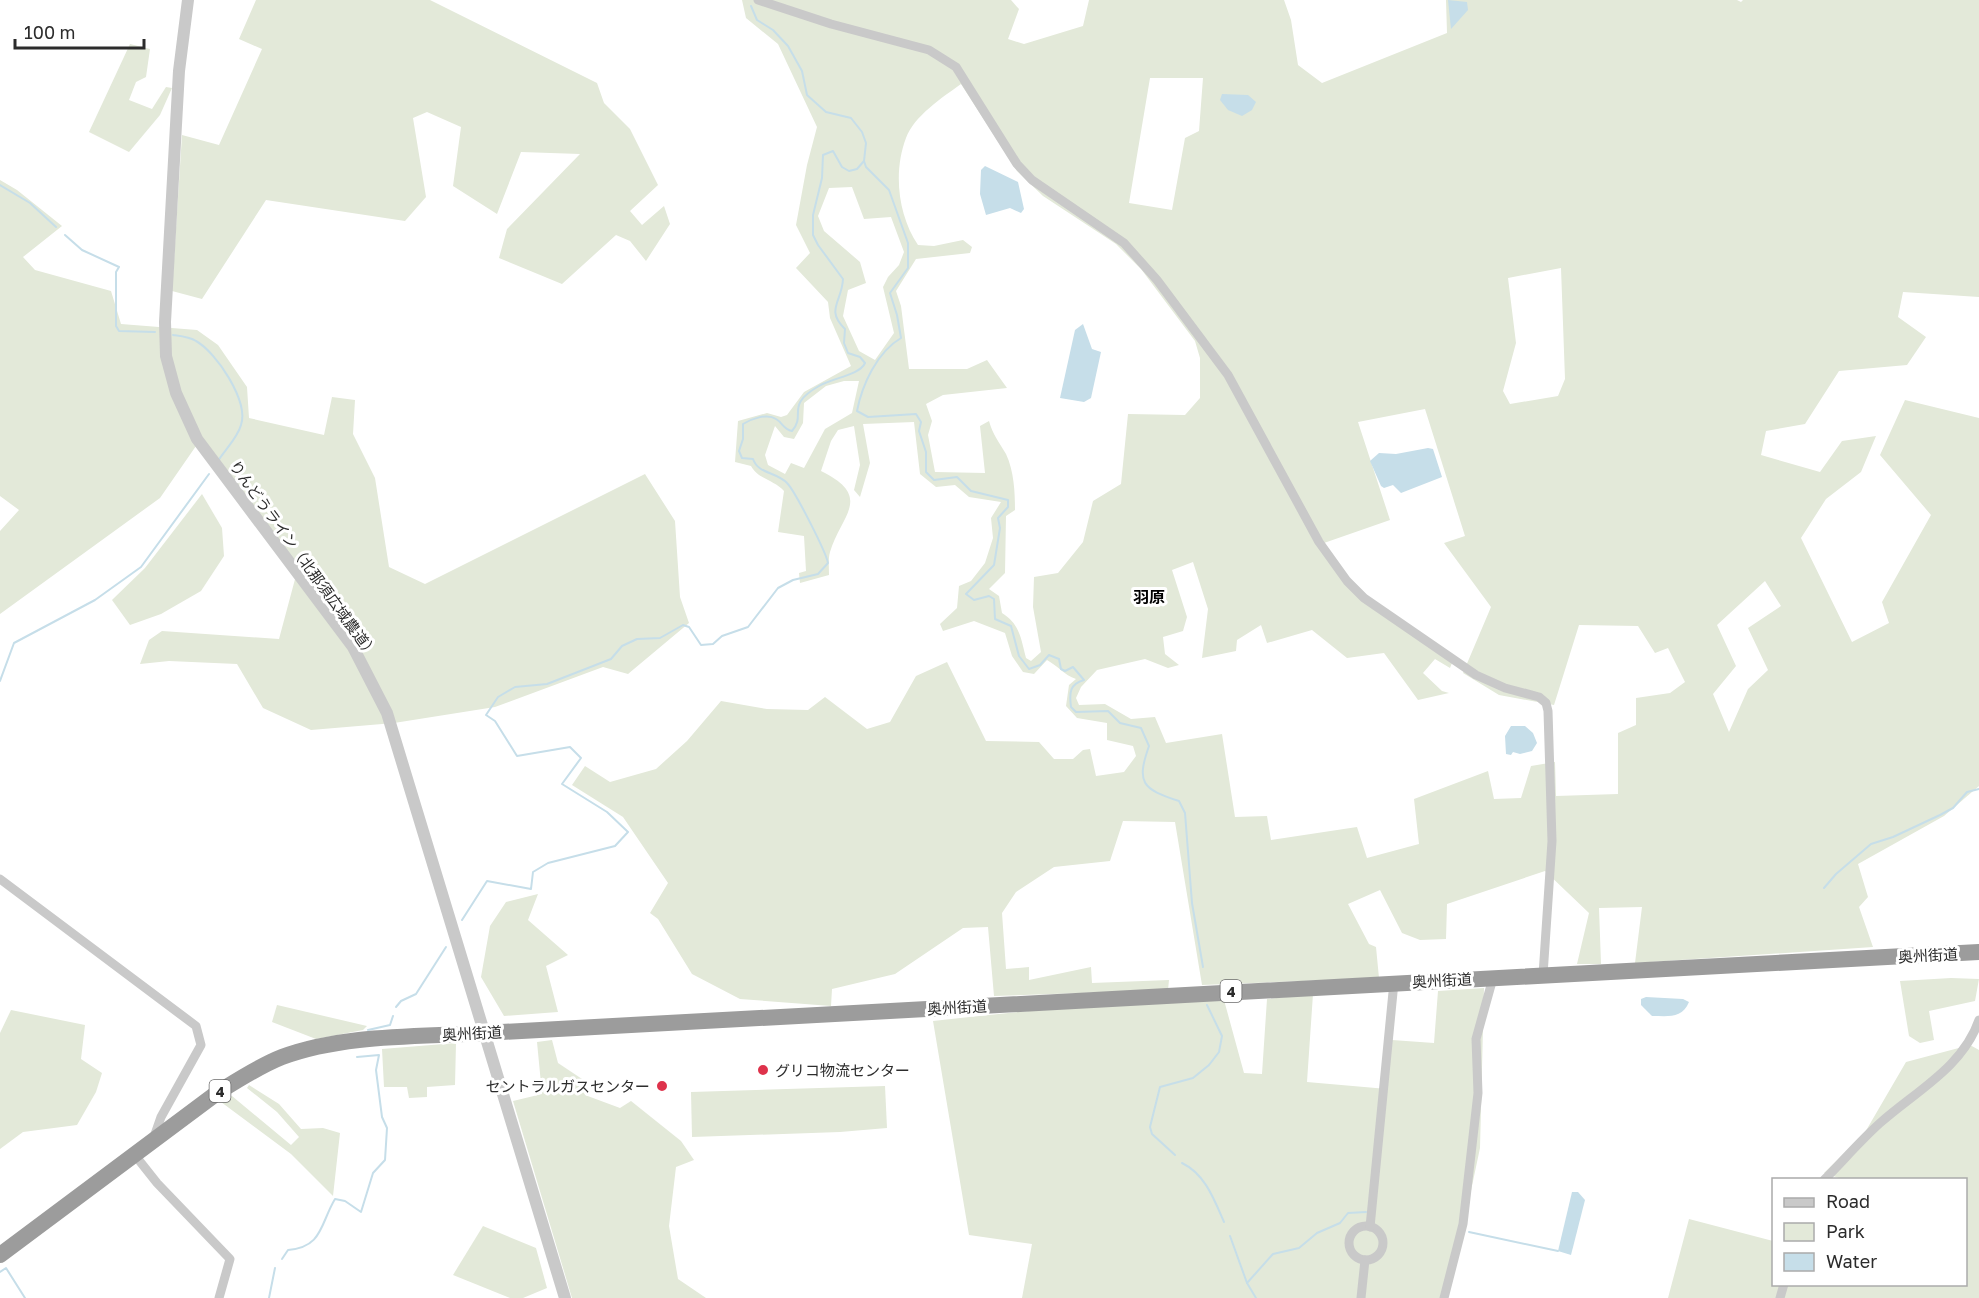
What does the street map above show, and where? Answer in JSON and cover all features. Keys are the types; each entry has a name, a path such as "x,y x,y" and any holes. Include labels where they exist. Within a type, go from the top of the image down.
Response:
{"highway":[{"name":"奥州街道","path":"0,1255 218,1093 281,1057 310,1049 358,1042 483,1033 1979,952"}],"street":[{"name":"りんどうライン（北那須広域農道）","path":"188,0 179,71 165,322 166,356 176,393 197,439 353,647 375,687 395,738 483,1033 566,1298"},
{"path":"758,0 831,24 928,50 956,67 1017,164 1032,180 1124,243 1156,280 1228,375 1319,542 1347,581 1364,597 1476,675 1505,688 1539,697 1546,703 1552,841 1543,975"},
{"path":"0,879 196,1026 201,1045 160,1117 153,1140"},
{"path":"1444,1298 1463,1224 1479,1093 1476,1039 1492,978"},
{"path":"1370,1227 1394,982"},
{"path":"1825,1178 1882,1122 1941,1074 1968,1042 1979,1020"},
{"path":"134,1154 157,1183 230,1259 219,1298"},
{"path":"1370,1227 1379,1233 1383,1243 1379,1254 1365,1260 1354,1256 1349,1240 1354,1231 1370,1227"},
{"path":"1361,1298 1365,1260"}],"green space":[{"path":"256,0 430,0 597,83 604,103 630,129 658,185 630,211 642,225 664,206 670,224 646,261 630,241 616,235 562,284 499,258 507,229 580,154 521,152 497,214 453,186 461,127 427,112 413,118 426,197 405,221 266,200 202,299 172,291 182,135 219,145 262,49 239,39"},
{"path":"742,0 1011,0 1019,9 1008,39 1024,44 1083,26 1089,0 1284,0 1291,20 1298,65 1322,83 1447,33 1446,0 1737,0 1741,2 1743,0 1979,0 1979,297 1903,292 1898,317 1926,337 1907,365 1839,371 1805,424 1766,431 1761,455 1820,472 1842,441 1876,436 1861,472 1826,499 1801,538 1852,642 1889,623 1882,602 1931,515 1880,455 1905,400 1979,418 1979,786 1944,816 1858,864 1868,897 1859,907 1873,947 1635,963 1642,907 1599,908 1601,964 1577,964 1589,913 1545,871 1447,904 1446,939 1420,940 1402,933 1380,890 1348,904 1369,944 1376,947 1379,978 1202,985 1175,822 1123,821 1110,861 1054,867 1016,892 1002,913 1006,969 1029,967 1029,980 1091,967 1092,983 1169,980 1168,990 994,996 988,927 963,928 895,974 832,989 831,1006 740,999 692,974 658,919 650,913 668,883 623,817 572,785 585,766 610,782 656,769 687,741 721,701 767,709 808,710 825,697 867,729 890,722 916,676 947,662 986,741 1039,742 1054,759 1073,759 1083,750 1090,749 1096,776 1124,772 1136,756 1133,746 1107,740 1107,723 1077,718 1066,706 1069,685 1076,679 1051,662 1047,660 1034,674 1023,672 1012,656 1005,633 974,621 943,631 940,624 957,608 959,586 971,581 985,563 993,538 991,518 1001,502 969,497 955,485 936,487 920,474 914,422 863,424 870,463 860,497 854,490 860,465 854,426 838,430 831,441 821,471 837,480 846,489 850,498 850,507 830,552 829,575 800,583 799,573 806,571 804,536 778,532 784,491 758,474 751,466 735,462 738,421 767,413 781,417 787,415 804,392 851,366 830,318 828,302 796,268 810,253 796,225 807,165 817,127 778,44 746,18","holes":["1150,78 1203,78 1199,131 1185,138 1172,210 1129,203","961,84 1017,171 1043,196 1116,244 1141,269 1195,341 1200,358 1200,398 1185,415 1128,414 1121,484 1093,501 1083,542 1058,573 1034,577 1033,607 1041,652 1031,661 1026,658 1021,638 1013,622 1002,613 999,596 989,589 1005,573 1006,516 1015,510 1012,474 1006,454 989,421 980,426 985,473 935,472 928,435 932,421 926,404 943,395 1007,388 987,360 967,369 909,369 901,306 896,291 916,259 970,253 972,247 963,240 934,246 918,245 902,207 899,179 902,151 915,122","852,187 864,219 891,217 904,252 899,265 888,277 883,287 894,333 875,360 859,351 843,316 848,290 866,283 860,262 824,231 818,216 829,188","1561,268 1565,379 1558,396 1510,404 1503,391 1516,343 1508,278","844,381 859,381 852,413 825,429 804,468 791,463 785,474 768,465 765,455 775,426 784,437 794,439 803,423 804,403 826,386","1425,409 1465,536 1444,543 1491,607 1463,673 1499,695 1554,705 1579,625 1638,626 1655,653 1668,648 1685,682 1670,693 1636,698 1636,725 1618,733 1618,794 1556,796 1555,762 1531,766 1521,798 1494,799 1488,771 1414,799 1419,844 1367,858 1357,827 1271,840 1267,816 1235,817 1222,734 1166,743 1155,717 1131,719 1105,704 1079,705 1076,698 1081,687 1097,670 1145,659 1168,668 1179,665 1165,654 1163,637 1183,631 1187,617 1172,570 1193,562 1208,609 1202,658 1236,651 1237,640 1261,625 1267,643 1312,630 1347,658 1384,653 1418,700 1449,693 1442,691 1423,673 1435,659 1450,668 1452,663 1362,599 1324,543 1390,520 1358,422","1765,581 1781,606 1748,628 1768,670 1748,689 1729,732 1713,694 1736,666 1717,625"]},
{"path":"130,44 150,49 146,77 136,82 129,100 152,109 166,87 172,88 160,115 129,152 89,132"},
{"path":"0,180 17,190 62,226 23,257 35,270 111,291 121,324 197,330 218,345 247,387 249,418 324,435 332,397 355,400 353,434 375,478 389,567 425,584 645,474 675,521 680,597 689,623 628,674 603,667 495,707 394,723 311,730 263,708 237,664 169,661 140,664 149,640 162,631 279,639 298,568 196,446 160,498 0,614 0,531 19,510 0,496"},
{"path":"202,494 222,528 224,556 201,591 161,614 130,625 112,600 145,568"},
{"path":"538,894 528,920 568,955 546,966 558,1012 504,1016 481,977 490,926 506,902"},
{"path":"1979,979 1975,1001 1929,1011 1934,1040 1920,1043 1909,1036 1900,981"},
{"path":"1484,988 1480,1148 1450,1290 1445,1298 1022,1298 1032,1244 969,1235 933,1021 1078,1007 1224,1000 1244,1073 1262,1074 1267,999 1313,994 1307,1082 1387,1089 1392,1040 1434,1043 1438,991"},
{"path":"277,1005 367,1026 363,1030 316,1039 272,1022"},
{"path":"11,1010 85,1025 81,1059 102,1073 96,1092 77,1125 23,1132 0,1149 0,1033"},
{"path":"552,1040 558,1063 582,1079 585,1095 620,1108 631,1101 681,1141 694,1160 676,1167 669,1226 678,1279 706,1298 572,1298 513,1101 542,1094 537,1042"},
{"path":"456,1043 455,1085 427,1087 427,1097 409,1098 407,1087 384,1087 382,1049"},
{"path":"1970,1045 1979,1050 1979,1298 1668,1298 1689,1219 1772,1241 1772,1286 1967,1286 1967,1178 1839,1178 1824,1173 1864,1134 1906,1062"},
{"path":"249,1085 279,1104 301,1129 323,1128 340,1133 333,1196 291,1154 221,1102 232,1096 291,1145 299,1137 277,1112 247,1088"},
{"path":"885,1086 887,1128 840,1132 692,1137 691,1092"},
{"path":"483,1226 536,1248 547,1288 523,1298 510,1298 453,1275"}],"water":[{"path":"1448,0 1467,2 1468,10 1451,29"},
{"path":"1222,94 1248,95 1256,102 1252,110 1242,116 1228,110 1220,100"},
{"path":"985,166 1018,182 1024,209 1021,213 1010,208 986,215 980,194 981,170"},
{"path":"1083,324 1092,349 1101,352 1091,398 1084,402 1060,398 1075,330"},
{"path":"1433,449 1442,477 1401,493 1393,485 1384,488 1381,486 1370,461 1379,453 1396,454"},
{"path":"1511,726 1525,726 1533,733 1537,743 1532,751 1506,754 1505,736"},
{"path":"1646,997 1683,999 1689,1002 1678,1014 1652,1016 1641,1005 1641,999"},
{"path":"1572,1192 1578,1192 1585,1200 1571,1255 1558,1251"}],"waterway":[{"path":"751,6 757,20 773,30 788,46 802,71 807,95 826,112 851,118 862,132 866,143 864,161 866,167 889,190 908,243 908,268 890,293 901,338 892,344 878,360 867,380 857,411 868,417 916,414 921,422 919,431 926,452 926,472 934,480 957,477 971,491 1008,500 1008,507 998,518 1000,528 994,565 966,594 974,600 989,596 994,599 995,619 1011,626 1019,656 1029,669 1040,665 1049,655 1059,659 1061,669 1065,671 1073,667 1084,680 1073,686 1071,693 1071,707 1076,712 1108,711 1120,723 1141,728 1149,746 1143,769 1145,783 1157,793 1179,801 1185,813 1192,903 1203,967"},
{"path":"462,920 487,881 531,889 533,872 548,863 615,846 628,832 607,812 562,784 581,758 570,747 517,756 495,721 486,715 498,697 515,687 547,684 611,659 622,646 637,639 660,638 683,625 689,627 701,645 713,644 722,636 748,627 778,588 793,580 818,574 828,563 810,522 787,483 759,468 753,459 742,458 739,451 743,439 743,424 755,419 772,417 792,431 798,420 799,405 808,393 825,383 858,371 865,363 860,357 848,353 844,343 845,329 839,322 835,311 843,279 813,235 813,215 822,178 823,155 833,151 842,167 849,171 857,169 864,161"},
{"path":"0,185 30,203 56,227"},
{"path":"65,235 82,250 119,267 116,272 116,326 119,331 155,332"},
{"path":"173,335 194,340 204,347 213,355 236,391 242,415 241,425 218,461"},
{"path":"0,681 14,643 95,600 141,567 209,474"},
{"path":"1824,888 1836,874 1871,844 1893,837 1940,815 1953,808 1967,792 1979,789"},
{"path":"396,1007 401,1001 416,994 446,947"},
{"path":"1175,1155 1152,1134 1150,1127 1160,1087 1193,1078 1209,1065 1219,1052 1222,1036 1207,1005"},
{"path":"368,1030 390,1025 393,1016"},
{"path":"282,1259 288,1250 299,1248 314,1239 335,1199 345,1201 361,1212 373,1173 385,1160 387,1128 382,1117 376,1070 379,1055 357,1057"},
{"path":"1182,1163 1203,1180 1224,1222"},
{"path":"1256,1298 1247,1283 1273,1254 1299,1248 1317,1233 1340,1223 1348,1213 1366,1212"},
{"path":"1469,1232 1558,1251"},
{"path":"1230,1236 1247,1283"},
{"path":"0,1272 6,1268 25,1298"},
{"path":"269,1298 275,1268"}],"place":[{"name":"グリコ物流センター","path":"763,1070"},
{"name":"セントラルガスセンター","path":"662,1086"}],"district":[{"name":"羽原","path":"1149,597"}]}
